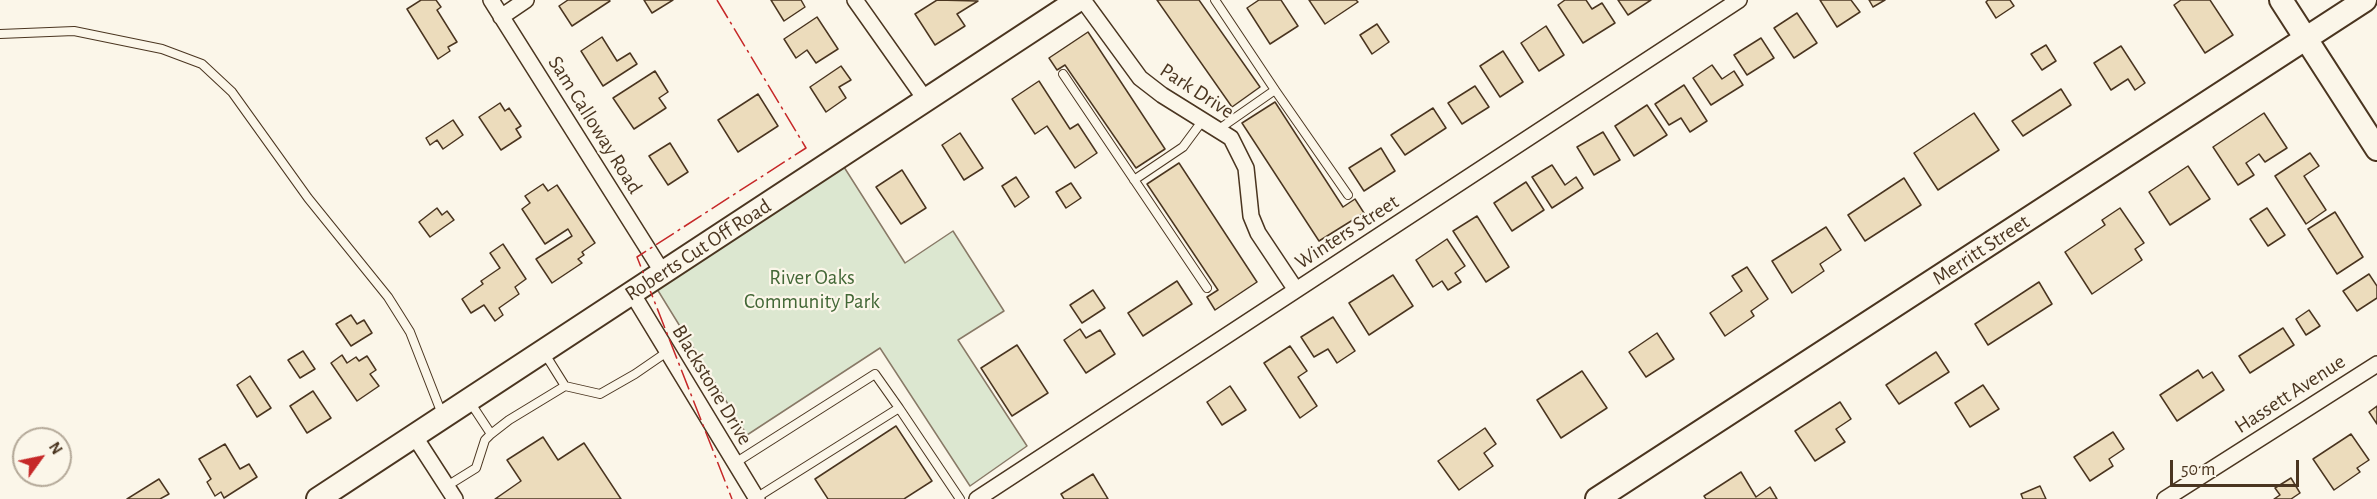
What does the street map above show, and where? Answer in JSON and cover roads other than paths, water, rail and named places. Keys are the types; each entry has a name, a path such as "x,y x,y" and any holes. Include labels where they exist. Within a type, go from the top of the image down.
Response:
{"street":[{"name":"Sam Calloway Road","path":"491,0 663,273"},
{"path":"501,17 526,0"},
{"path":"855,0 925,99"},
{"name":"Roberts Cut Off Road","path":"318,499 1078,0"},
{"name":"Park Drive","path":"1083,0 1140,78 1162,95 1231,138 1246,168 1251,216 1258,233 1296,290"},
{"name":"Winters Street","path":"977,499 1739,0"},
{"path":"2281,0 2377,149"},
{"name":"Merritt Street","path":"1597,499 2365,0"},
{"name":"Blackstone Drive","path":"632,293 756,499"},
{"name":"Hassett Avenue","path":"2165,499 2377,364"},
{"path":"415,436 451,493"}],"lane":[{"path":"1215,0 1348,195"},
{"path":"0,34 74,31 162,49 202,64 232,92 308,198 388,297 410,332 444,418"},
{"path":"1063,74 1207,288"},
{"path":"1219,129 1275,90"},
{"path":"1134,180 1183,147 1203,120"},
{"path":"543,352 565,386"},
{"path":"451,493 476,468 485,440 509,420 565,386 600,394 667,352"},
{"path":"735,463 875,374 960,499"},
{"path":"469,401 491,434"},
{"path":"756,499 899,408"}],"park label":[{"name":"River Oaks Community Park","path":"812,290"}]}
